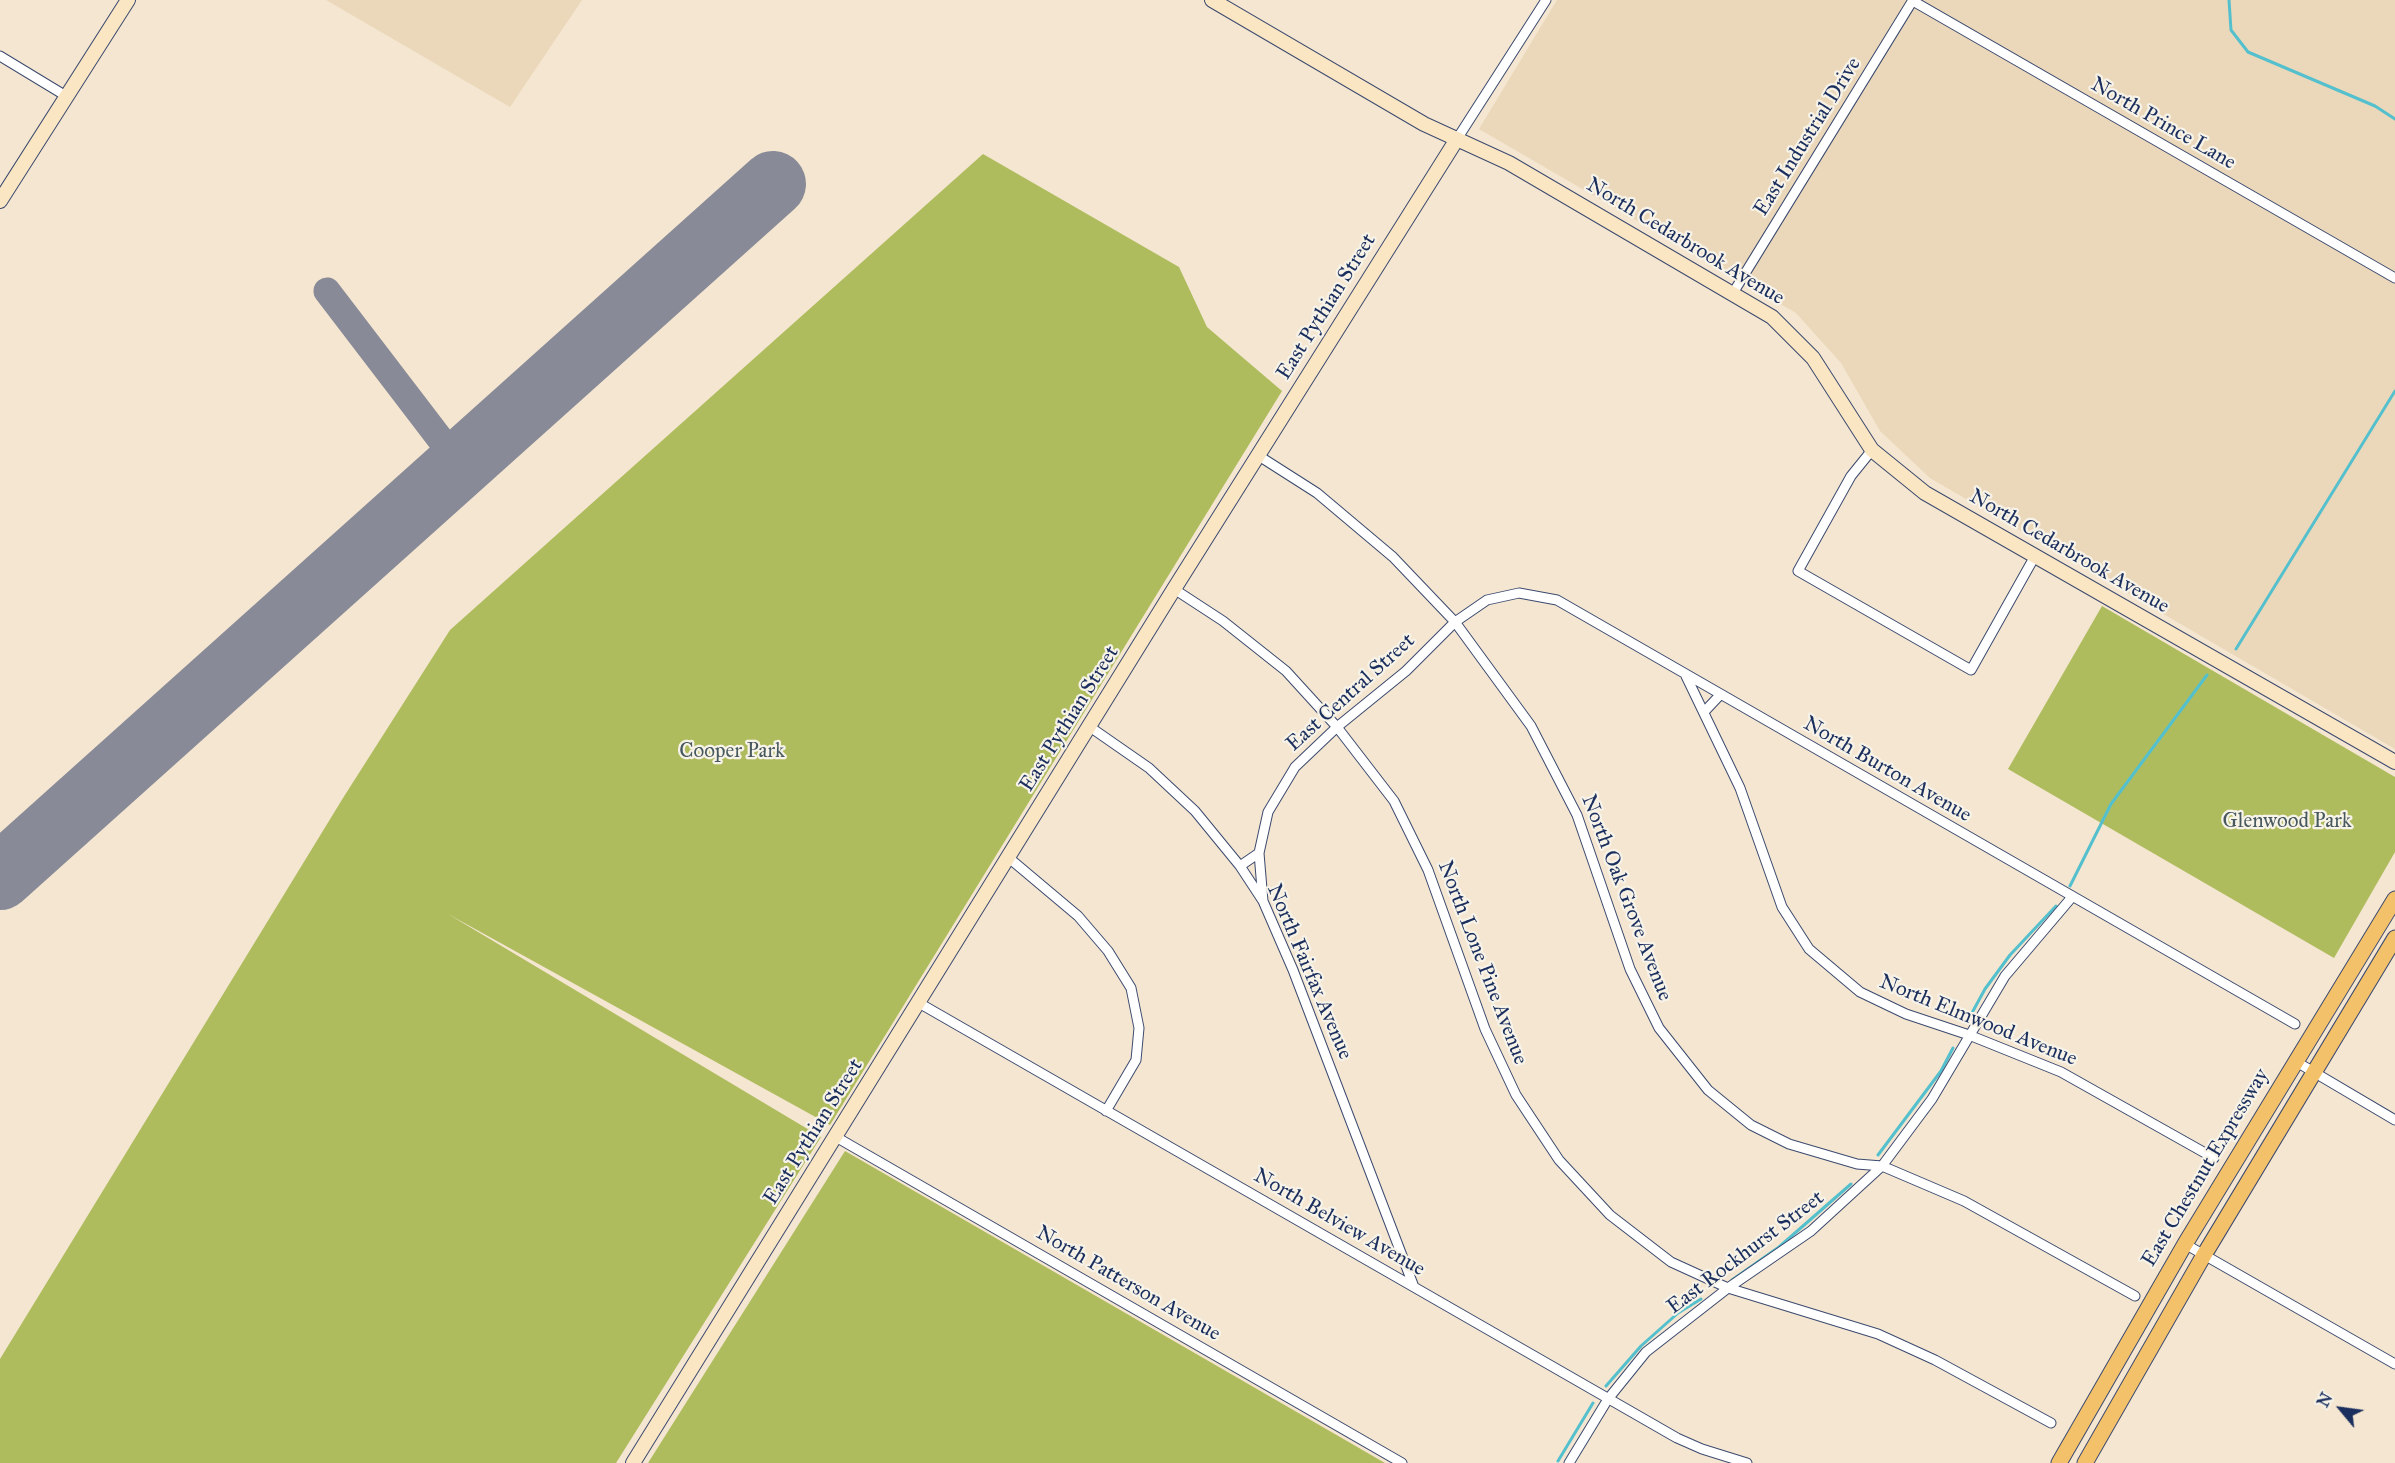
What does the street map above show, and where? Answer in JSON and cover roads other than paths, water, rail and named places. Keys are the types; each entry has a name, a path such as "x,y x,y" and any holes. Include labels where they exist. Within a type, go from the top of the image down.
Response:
{"main road":[{"name":"East Chestnut Expressway","path":"2059,1463 2185,1244 2395,898"},
{"name":"East Chestnut Expressway","path":"2085,1463 2204,1255 2395,938"}],"street":[{"path":"0,201 128,0"},
{"name":"North Cedarbrook Avenue","path":"1212,0 1424,124 1509,163 1772,317 1800,342 1813,358 1872,450 1925,493 2395,762"},
{"name":"East Pythian Street","path":"633,1463 1174,590 1546,0"},
{"name":"North Prince Lane","path":"1913,0 2395,278"},
{"name":"East Industrial Drive","path":"1733,293 1913,0"},
{"path":"0,56 66,96"},
{"path":"1872,450 1851,476 1798,571 1971,670 2035,556"},
{"name":"North Oak Grove Avenue","path":"1259,456 1317,494 1393,557 1455,622 1531,726 1577,814 1630,969 1659,1029 1708,1090 1751,1125 1789,1144 1857,1164 1882,1166 1964,1201 2134,1296"},
{"name":"North Lone Pine Avenue","path":"1174,590 1223,621 1286,671 1337,727 1394,801 1428,870 1485,1029 1516,1095 1559,1160 1610,1215 1671,1262 1728,1288 1878,1334 1935,1360 2051,1423"},
{"name":"North Burton Avenue","path":"1455,622 1487,600 1519,593 1557,600 2295,1024"},
{"name":"East Central Street","path":"1263,901 1259,854 1268,812 1294,767 1337,727 1406,671 1455,622"},
{"name":"North Elmwood Avenue","path":"1686,676 1740,788 1782,908 1809,949 1860,992 1906,1014 1969,1035 2061,1072 2214,1158"},
{"path":"1704,712 1720,695"},
{"name":"North Fairfax Avenue","path":"1090,727 1149,768 1195,811 1240,867 1263,901 1297,981 1414,1287"},
{"path":"1240,867 1259,854"},
{"path":"1009,858 1078,916 1107,951 1131,988 1139,1028 1136,1060 1106,1111"},
{"name":"East Rockhurst Street","path":"1569,1463 1608,1400 1646,1352 1728,1288 1811,1231 1882,1166 1932,1099 2005,976 2072,897"},
{"name":"North Belview Avenue","path":"919,1003 1608,1400 1677,1438 1702,1449 1747,1463"},
{"path":"2295,1061 2395,1120"},
{"name":"North Patterson Avenue","path":"836,1137 1402,1463"},
{"path":"2185,1244 2395,1364"}],"waterway":[{"path":"2229,0 2231,30 2248,52 2375,106 2395,119"},
{"path":"2236,649 2395,391"},
{"path":"2070,886 2111,804 2207,675"},
{"path":"1967,1022 1985,989 2010,955 2056,906"},
{"path":"1878,1155 1941,1071 1953,1048"},
{"path":"1732,1280 1779,1247 1851,1184"},
{"path":"1606,1386 1641,1346 1678,1313 1701,1299"},
{"path":"1558,1461 1593,1403"}],"park label":[{"name":"Cooper Park","path":"732,752"},
{"name":"Glenwood Park","path":"2287,822"}]}
